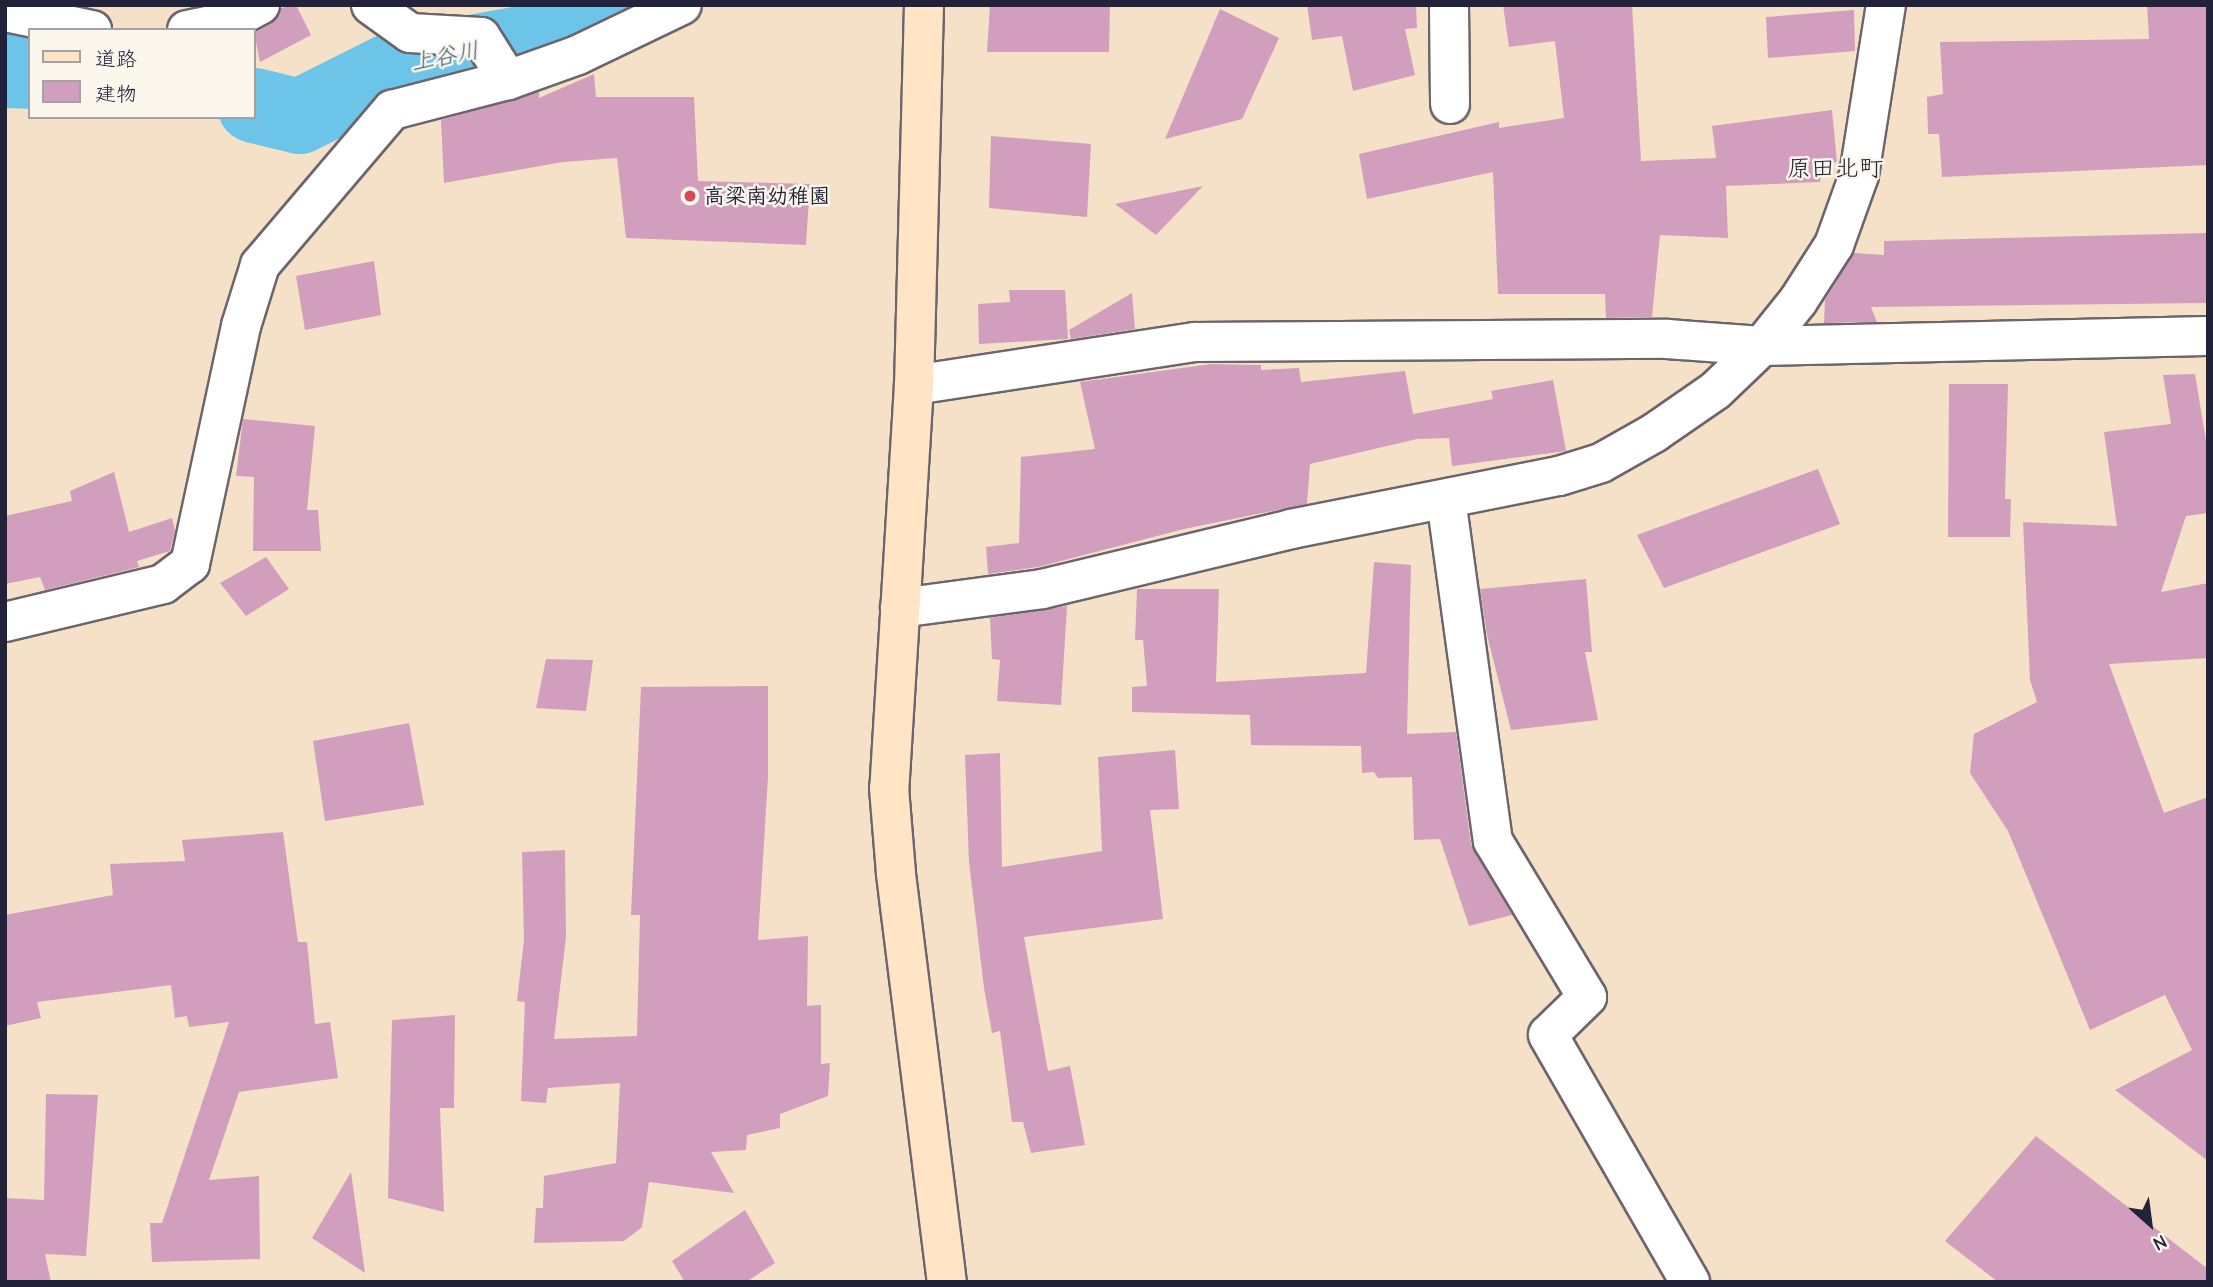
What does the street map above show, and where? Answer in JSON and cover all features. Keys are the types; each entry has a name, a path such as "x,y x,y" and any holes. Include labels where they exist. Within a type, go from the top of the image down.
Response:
{"street":[{"path":"92,5 92,28"},
{"path":"197,28 230,21 260,5"},
{"path":"370,5 410,33 481,37 508,80"},
{"path":"5,622 163,584 190,564 241,326 260,265 391,110 508,80 578,55 682,5"},
{"path":"925,5 914,385 889,788 896,874 947,1282"},
{"path":"1449,5 1450,104"},
{"path":"900,608 1042,589 1291,529 1559,476 1601,463 1716,390 1762,346 1798,301 1838,233 1859,175 1886,5"},
{"path":"5,12 82,28"},
{"path":"914,385 1194,342 1667,339 1762,346 2208,336"},
{"path":"1446,499 1493,841 1587,997 1548,1035 1690,1282"}],"building":[{"path":"296,5 311,35 260,62 256,32 271,24 281,8"},
{"path":"990,5 1110,5 1109,52 987,52"},
{"path":"1307,5 1416,5 1417,28 1405,29 1415,75 1353,91 1342,36 1312,40"},
{"path":"1503,5 1632,5 1641,161 1716,158 1712,126 1832,110 1837,162 1822,165 1820,182 1726,186 1728,238 1660,235 1652,317 1606,318 1605,294 1498,294 1493,172 1367,199 1359,154 1499,122 1499,128 1564,118 1555,41 1509,47"},
{"path":"2147,5 2208,5 2208,165 1942,177 1939,134 1928,134 1927,97 1943,94 1940,42 2149,39"},
{"path":"1220,9 1279,38 1242,119 1165,139"},
{"path":"1854,10 1855,51 1768,58 1766,17"},
{"path":"594,74 596,97 694,97 698,181 810,184 806,245 626,238 617,158 563,162 444,183 441,120 539,92 539,98"},
{"path":"991,136 1091,144 1087,217 989,208"},
{"path":"1203,186 1156,235 1115,204"},
{"path":"2208,233 2208,303 1871,307 1877,322 1824,323 1825,300 1854,253 1884,255 1884,241"},
{"path":"374,261 381,315 305,330 296,276"},
{"path":"1009,290 1065,290 1068,339 979,344 978,304 1010,302"},
{"path":"1132,293 1135,329 1071,339 1069,330"},
{"path":"1211,364 1261,365 1261,370 1299,368 1301,382 1405,371 1413,414 1493,399 1491,391 1553,380 1566,451 1452,466 1449,438 1417,439 1310,464 1307,504 1184,529 1038,567 988,574 986,547 1019,543 1021,457 1095,449 1080,382"},
{"path":"2195,374 2208,453 2208,513 2186,516 2161,592 2208,583 2208,658 2109,664 2164,813 2208,797 2208,1161 2115,1090 2192,1050 2165,995 2090,1030 2008,831 1970,773 1974,734 2037,702 2030,680 2023,522 2117,526 2104,432 2171,424 2163,375"},
{"path":"1949,384 2008,384 2005,499 2011,499 2010,537 1948,537"},
{"path":"243,419 315,426 307,510 318,510 321,551 253,551 254,477 236,476"},
{"path":"1818,469 1840,524 1664,588 1637,535"},
{"path":"114,472 129,532 172,518 175,531 170,551 137,561 139,567 45,590 40,577 5,584 5,516 72,501 70,491"},
{"path":"266,557 289,589 246,616 220,583"},
{"path":"1374,562 1411,565 1407,734 1456,732 1471,844 1512,915 1469,926 1440,839 1414,840 1412,777 1378,778 1374,772 1362,773 1361,746 1251,745 1250,715 1132,712 1132,687 1147,686 1143,640 1135,640 1137,589 1219,589 1216,682 1366,673"},
{"path":"1586,579 1592,652 1585,652 1598,720 1511,730 1487,635 1480,589"},
{"path":"1067,606 1061,705 997,701 1000,660 992,659 990,618"},
{"path":"546,659 593,660 586,711 536,708"},
{"path":"768,686 768,777 758,940 808,936 807,1006 821,1005 821,1064 830,1063 828,1096 780,1114 780,1128 747,1135 746,1150 711,1152 734,1193 649,1182 642,1227 624,1241 534,1243 536,1208 543,1208 544,1176 616,1163 620,1083 548,1088 546,1103 521,1101 525,1002 517,1001 524,940 522,852 565,850 566,937 554,1039 637,1036 640,915 631,915 641,687"},
{"path":"409,723 424,805 325,821 313,741"},
{"path":"1175,750 1179,809 1150,810 1163,919 1024,937 1048,1071 1070,1066 1085,1145 1031,1153 1023,1122 1012,1122 1000,1031 992,1033 984,988 969,862 965,755 1000,753 1002,867 1102,851 1098,757"},
{"path":"283,832 298,942 307,942 315,1024 330,1022 338,1078 239,1092 209,1180 259,1176 260,1259 152,1262 150,1223 162,1223 229,1022 189,1027 187,1016 175,1018 171,985 37,1002 41,1018 5,1026 5,915 113,895 110,864 185,861 182,840"},
{"path":"455,1015 454,1108 440,1108 444,1212 388,1198 392,1020"},
{"path":"46,1094 98,1095 86,1256 45,1254 51,1282 7,1282 5,1198 44,1200"},
{"path":"2036,1136 2208,1269 2208,1282 1998,1282 1945,1241"},
{"path":"351,1172 365,1273 312,1238"},
{"path":"745,1210 775,1263 746,1282 685,1282 672,1261"}],"waterway":[{"name":"上谷川","path":"256,105 299,116 403,64 532,41 599,5"},
{"name":"上谷川","path":"5,70 28,71"}],"place":[{"name":"高梁南幼稚園","path":"690,196"}],"district":[{"name":"原田北町","path":"1835,169"}]}
